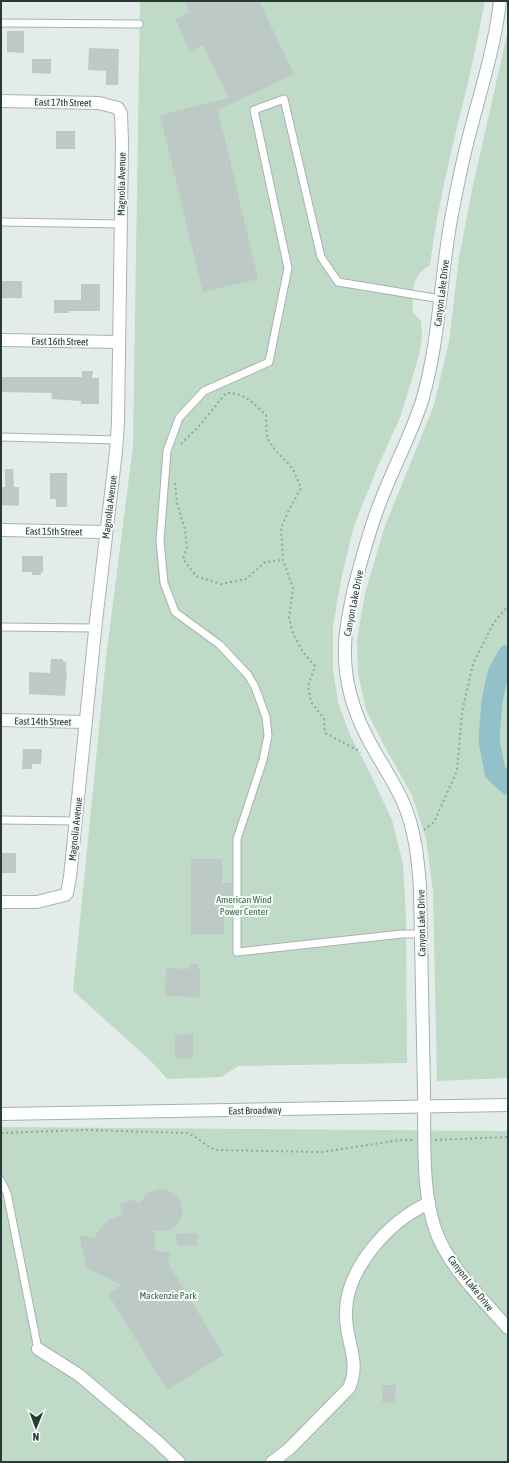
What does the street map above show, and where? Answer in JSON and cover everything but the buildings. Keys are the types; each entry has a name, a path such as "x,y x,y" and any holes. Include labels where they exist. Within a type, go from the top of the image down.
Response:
{"street":[{"name":"Canyon Lake Drive","path":"500,1 492,48 458,184 435,345 415,423 379,507 368,538 347,620 345,648 346,672 351,696 359,719 404,804 418,857 421,934 424,1140 429,1203 440,1242 455,1267 478,1296 508,1328"},
{"name":"East 17th Street","path":"1,101 99,103 118,108 121,114"},
{"name":"Magnolia Avenue","path":"1,902 37,902 62,895 67,893 70,877 117,440 121,224 121,114"},
{"name":"East 16th Street","path":"1,340 119,342"},
{"name":"East 15th Street","path":"1,530 106,532"},
{"name":"East 14th Street","path":"1,720 86,722"},
{"name":"East Broadway","path":"1,1114 508,1105"},
{"path":"272,1462 289,1449 349,1388 355,1369 346,1318 346,1306 354,1279 363,1262 387,1231 409,1214 429,1203"},
{"path":"38,1349 79,1375 158,1442 179,1462"}],"lane":[{"path":"1,23 138,24"},
{"path":"421,934 402,934 237,952 237,839 263,760 268,736 266,717 256,687 248,675 220,645 175,612 164,583 160,541 167,451 179,418 204,391 269,362 288,268 254,110 284,99 322,257 338,282 441,299"},
{"path":"1,222 121,224"},
{"path":"1,437 117,440"},
{"path":"1,627 96,628"},
{"path":"1,820 76,821"},
{"path":"1,1181 7,1193 38,1349"}],"path":[{"path":"178,449 181,443 200,425 226,393 235,393 252,401 266,415 267,438 276,451 293,469 301,488 281,528 283,560 293,588 290,618 293,634 303,652 315,666 308,686 311,702 324,719 325,733 382,762"},
{"path":"174,477 177,503 185,530 187,548 183,559 196,576 221,584 233,582 246,579 265,562 283,560"},
{"path":"414,839 434,822 458,771 462,712 473,664 494,622 508,606"},
{"path":"1,1133 86,1130 187,1133 193,1135 210,1148 216,1150 296,1152 321,1152 401,1140 508,1137"}],"green space":[{"name":"American Wind Power Center","path":"140,1 485,1 469,78 444,183 430,265 419,274 414,286 413,312 421,321 422,336 419,356 400,418 378,466 354,526 342,575 333,626 333,669 338,702 350,735 392,820 403,864 406,917 407,1063 238,1066 222,1077 167,1079 150,1060 73,991 106,658 133,446"},
{"path":"508,30 508,1078 437,1081 433,891 426,839 412,795 366,710 358,673 357,640 365,593 385,526 434,405 449,342 459,258 472,190"},
{"name":"Mackenzie Park","path":"1,1127 508,1131 508,1462 1,1462"}],"waterway":[{"path":"508,655 498,673 492,701 489,740 495,772 508,784"}]}
